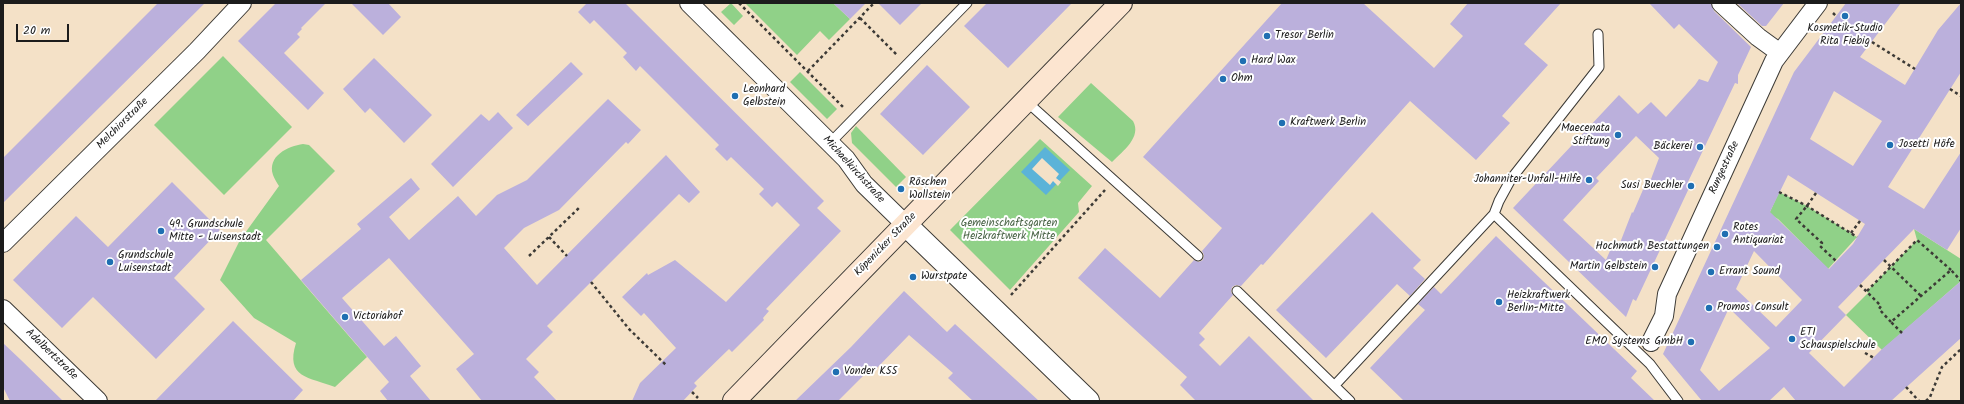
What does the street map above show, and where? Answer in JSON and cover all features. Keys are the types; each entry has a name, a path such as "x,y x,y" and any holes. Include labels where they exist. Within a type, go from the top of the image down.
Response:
{"main road":[{"name":"Köpenicker Straße","path":"734,401 1121,3"}],"street":[{"name":"Melchiorstraße","path":"3,243 197,51 242,3"},
{"name":"Michaelkirchstraße","path":"690,3 846,159 864,184 1088,401"},
{"path":"1722,3 1758,37 1780,53"},
{"name":"Rungestraße","path":"1645,348 1664,316 1667,294 1774,61 1818,3"},
{"name":"Adalbertstraße","path":"3,309 98,401"}],"lane":[{"path":"830,143 967,3"},
{"path":"1335,385 1494,214 1511,179 1599,67 1598,34"},
{"path":"1026,101 1198,256"},
{"path":"1494,214 1645,348 1650,364 1678,401"},
{"path":"1237,291 1350,401"}],"path":[{"path":"739,3 854,118"},
{"path":"808,72 874,3"},
{"path":"1833,13 1836,16"},
{"path":"860,18 906,64"},
{"path":"1872,42 1915,69"},
{"path":"1950,89 1961,96"},
{"path":"1011,295 1114,179"},
{"path":"1779,192 1807,206 1857,237"},
{"path":"1816,193 1796,219 1822,243 1820,246 1836,261"},
{"path":"529,256 580,207"},
{"path":"1851,233 1860,221"},
{"path":"549,237 567,256"},
{"path":"1867,291 1917,240 1961,281"},
{"path":"1884,260 1921,296"},
{"path":"1892,322 1950,270"},
{"path":"591,282 629,329 666,365"},
{"path":"1860,284 1881,306 1879,309 1902,333"},
{"path":"1926,401 1930,397 1942,367 1961,349"},
{"path":"1865,353 1874,358"},
{"path":"1906,387 1919,401"},
{"path":"692,392 698,398"}],"green space":[{"path":"731,3 743,16 734,25 721,12"},
{"path":"745,3 833,3 850,19 829,40 820,31 797,55"},
{"path":"223,56 292,127 224,195 154,125"},
{"path":"800,72 837,109 827,119 790,82"},
{"path":"1091,83 1133,121 1135,127 1135,133 1130,143 1112,162 1058,117"},
{"path":"856,126 906,177 896,187 852,143 851,133"},
{"name":"Gemeinschaftsgarten Heizkraftwerk Mitte","path":"1040,139 1092,186 1078,203 1079,212 1010,290 950,230"},
{"path":"303,144 309,145 335,171 266,240 367,357 335,387 308,378 297,370 293,355 296,343 254,318 220,280 240,240 279,186 273,176 272,168 276,157 291,147"},
{"path":"1779,192 1807,206 1857,237 1828,269 1778,219 1769,214"},
{"path":"1914,229 1961,259 1961,281 1882,350 1846,315 1868,293 1867,291 1917,240"}],"water":[{"path":"1045,147 1070,170 1046,195 1021,172"}],"pier":[{"path":"1042,158 1059,174 1056,178 1061,182 1058,186 1053,181 1050,185 1032,169"}],"building":[{"path":"158,3 205,3 3,203 3,158"},
{"path":"276,3 326,3 301,28 302,29 297,34 300,37 284,53 324,93 308,110 238,41"},
{"path":"351,3 388,3 401,17 383,35"},
{"path":"587,3 625,3 824,201 817,208 841,231 766,309 769,311 763,318 764,320 732,352 729,349 694,383 697,386 683,401 632,401 640,383 676,348 644,313 641,316 622,297 647,273 648,275 675,260 726,302 800,225 777,202 772,207 759,194 764,189 731,157 727,161 715,149 719,145 640,66 636,71 623,57 627,53 594,20 590,24 578,12"},
{"path":"833,3 866,3 850,19"},
{"path":"878,3 922,3 900,25"},
{"path":"987,3 1072,3 1008,68 964,26"},
{"path":"1282,3 1363,3 1434,68 1463,36 1450,24 1468,3 1561,3 1524,44 1548,65 1502,116 1510,123 1476,160 1410,101 1263,265 1261,264 1241,286 1236,285 1232,287 1231,292 1233,295 1199,333 1205,339 1199,345 1220,366 1249,336 1314,401 1196,401 1180,385 1187,377 1078,278 1105,248 1160,298 1194,260 1199,262 1203,260 1204,255 1202,251 1222,228 1143,157"},
{"path":"1649,3 1711,3 1714,11 1751,47 1738,75 1738,84 1735,83 1687,184 1690,186 1636,301 1633,299 1626,317 1513,208 1619,95 1638,114 1651,102 1666,117 1699,79 1708,82 1718,62 1679,24 1674,29","holes":["1636,136 1659,158 1651,179 1648,178 1633,213 1632,212 1618,248 1612,246 1606,260 1563,220 1599,181 1596,178"]},
{"path":"1737,3 1784,3 1766,26 1762,26"},
{"path":"1846,3 1901,3 1860,57 1905,85 1938,30 1961,3 1961,72 1888,187 1924,209 1961,152 1961,228 1947,250 1914,229 1838,307 1846,315 1809,353 1844,387 1881,350 1961,281 1961,338 1891,401 1796,401 1784,387 1769,401 1702,401 1663,354 1794,72","holes":["1834,91 1882,121 1853,166 1810,139","1788,175 1865,224 1853,244 1829,269 1770,212","1754,251 1802,300 1776,327 1736,289","1729,308 1770,348 1719,391 1700,370"]},
{"path":"374,58 432,115 404,143 370,108 365,113 343,89"},
{"path":"571,62 583,74 528,126 516,115"},
{"path":"927,65 970,107 923,155 880,114"},
{"path":"608,99 641,130 628,144 626,142 559,210 524,228 504,248 537,285 666,155 700,192 689,203 679,194 547,326 553,332 526,359 539,372 534,377 557,401 482,401 456,369 474,354 389,258 342,298 384,346 396,336 421,366 410,376 431,401 388,401 380,391 389,382 301,280 361,229 357,224 411,178 420,189 389,217 409,240 458,196 476,216 497,195 527,180"},
{"path":"498,112 513,128 453,187 431,164 481,114 489,121"},
{"name":"Grundschule Luisenstadt","path":"172,182 220,230 174,278 205,309 156,359 93,297 62,328 13,280 76,216 108,247"},
{"path":"1372,212 1421,260 1413,268 1425,279 1410,296 1397,284 1326,358 1276,310"},
{"name":"Heizkraftwerk Berlin-Mitte","path":"1496,236 1637,371 1631,378 1655,401 1404,401 1370,368 1425,310 1418,304 1434,287 1441,294"},
{"path":"904,291 947,332 955,324 1039,401 973,401 948,378 953,373 909,335 875,370 872,367 838,401 795,401 851,347"},
{"path":"233,321 303,390 293,401 155,401"},
{"path":"3,343 63,401 10,401 3,387"}],"place":[{"name":"Kosmetik-Studio Rita Fiebig","path":"1845,16"},
{"name":"Tresor Berlin","path":"1267,36"},
{"name":"Hard Wax","path":"1243,61"},
{"name":"Ohm","path":"1223,79"},
{"name":"Leonhard Gelbstein","path":"735,96"},
{"name":"Kraftwerk Berlin","path":"1282,123"},
{"name":"Maecenata Stiftung","path":"1618,135"},
{"name":"Josetti Höfe","path":"1890,145"},
{"name":"Bäckerei","path":"1700,147"},
{"name":"Johanniter-Unfall-Hilfe","path":"1589,180"},
{"name":"Susi Buechler","path":"1691,186"},
{"name":"Röschen Wollstein","path":"901,189"},
{"name":"49. Grundschule Mitte - Luisenstadt","path":"161,231"},
{"name":"Rotes Antiquariat","path":"1725,234"},
{"name":"Hochmuth Bestattungen","path":"1717,247"},
{"name":"Grundschule Luisenstadt","path":"110,262"},
{"name":"Martin Gelbstein","path":"1655,267"},
{"name":"Errant Sound","path":"1711,272"},
{"name":"Wurstpate","path":"913,277"},
{"name":"Heizkraftwerk Berlin-Mitte","path":"1499,302"},
{"name":"Promos Consult","path":"1709,308"},
{"name":"Victoriahof","path":"345,317"},
{"name":"ETI Schauspielschule","path":"1792,339"},
{"name":"EMO Systems GmbH","path":"1691,342"},
{"name":"Vonder K55","path":"836,372"}]}
